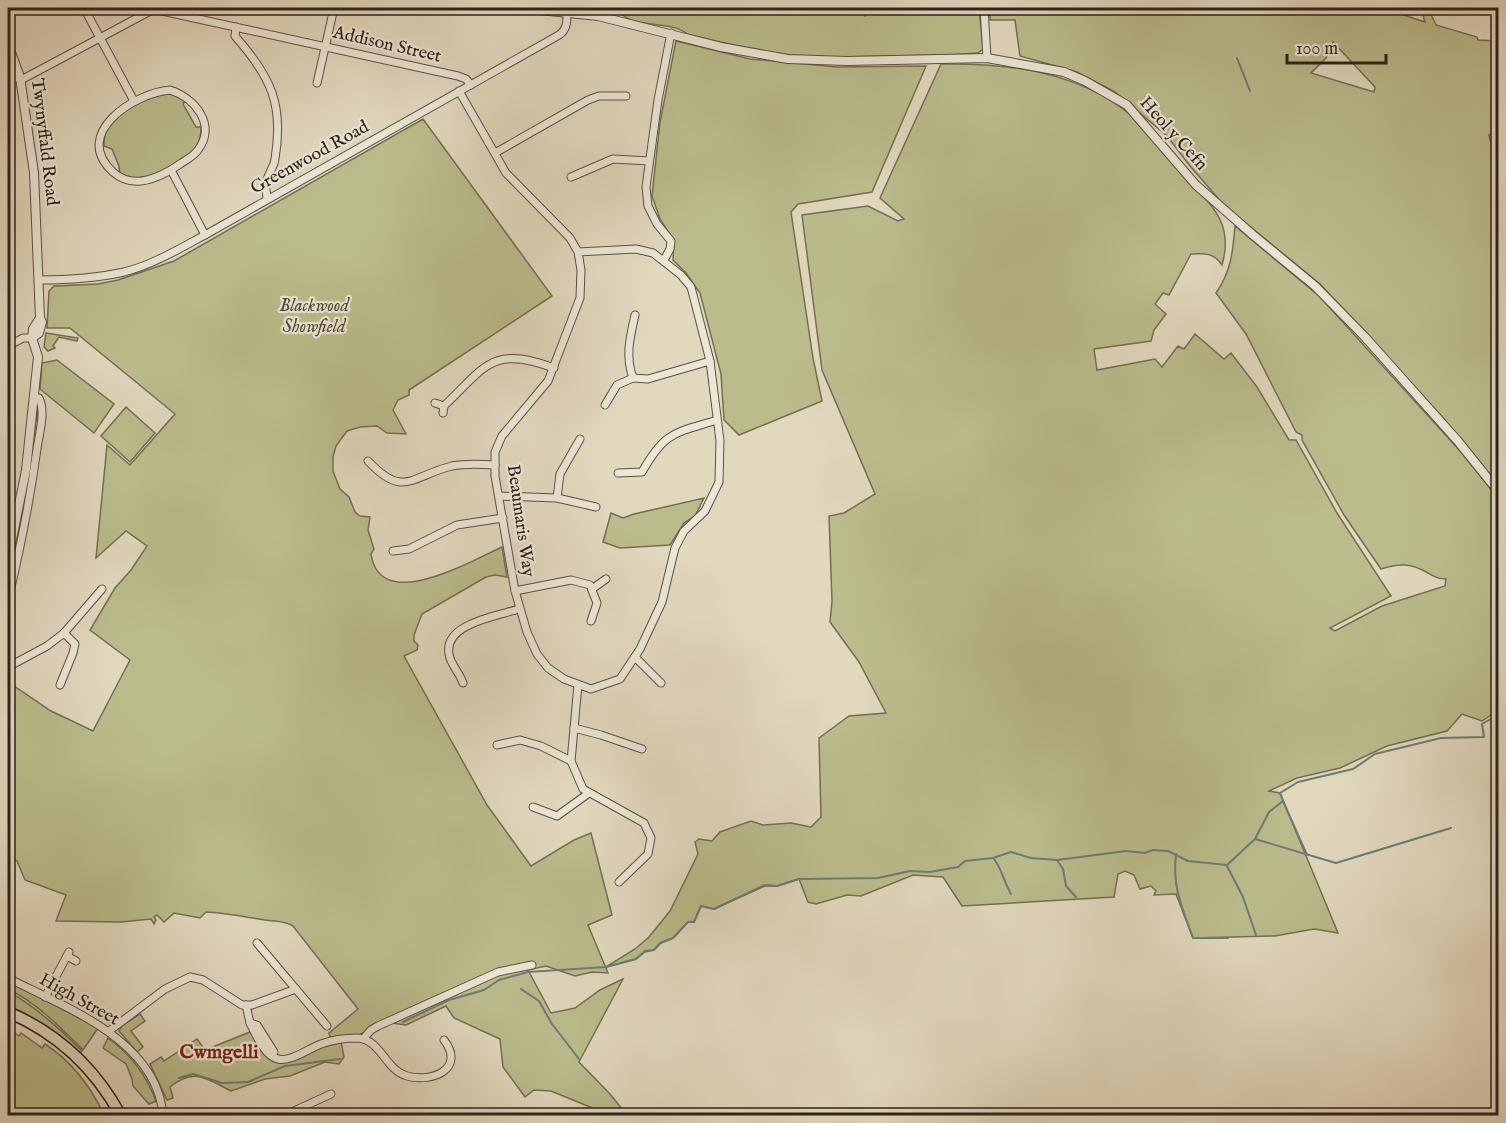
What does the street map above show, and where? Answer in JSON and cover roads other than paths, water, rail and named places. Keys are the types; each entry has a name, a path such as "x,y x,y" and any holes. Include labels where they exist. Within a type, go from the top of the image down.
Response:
{"main road":[{"path":"8,1012 42,1029 61,1042 103,1085 121,1116"}],"street":[{"path":"84,8 134,101"},
{"path":"8,79 20,78 154,8"},
{"name":"Addison Street","path":"154,8 458,76 466,79 471,85"},
{"path":"317,83 334,8"},
{"name":"Heol y Cefn","path":"520,8 615,19 721,47 788,60 987,58 1064,72 1085,81 1127,105 1196,185 1316,286 1457,440 1498,491"},
{"path":"984,8 987,58"},
{"name":"Greenwood Road","path":"39,280 76,279 124,272 166,256 564,32 567,12"},
{"path":"236,27 235,36 251,53 269,83 278,107 279,135 274,166 266,183 267,199"},
{"path":"664,260 671,242 657,224 646,197 649,161 671,33"},
{"name":"Twynyffald Road","path":"8,44 20,78 34,173 40,318 33,329 32,338"},
{"path":"170,90 182,94 192,101 201,113 204,126 203,139 198,150 171,170 152,180 127,181 118,176 104,162 100,144 101,133 110,118 134,101 156,91 170,90"},
{"path":"459,91 509,176 570,238 578,252 636,249 653,253 664,260 692,287 710,361 720,441 719,482 705,511 684,531 675,548 662,602 635,657 620,679 591,689 578,685 571,761 583,789 644,822 651,838 648,854 620,882"},
{"path":"495,153 588,100 599,96 623,99"},
{"path":"571,177 613,159 649,161"},
{"path":"171,170 205,235"},
{"name":"Beaumaris Way","path":"578,252 581,270 580,298 554,368 548,381 502,436 495,452 495,476 515,591 526,632 537,654 548,668 578,685"},
{"path":"633,378 628,357 637,325 635,315"},
{"path":"8,346 23,338 32,338 38,357 26,470 8,559"},
{"path":"435,403 443,410 488,365 497,359 520,357 554,368"},
{"path":"605,405 617,385 633,378 648,379 710,361"},
{"path":"8,600 29,507 40,427 42,406 39,398 34,397"},
{"path":"618,473 642,472 655,449 673,433 717,420"},
{"path":"557,498 560,474 580,439"},
{"path":"368,461 390,480 404,483 453,466 495,465"},
{"path":"370,476 376,469"},
{"path":"499,496 557,498 596,507"},
{"path":"393,551 409,549 457,525 503,518"},
{"path":"592,589 606,579"},
{"path":"515,591 572,580 590,585 597,603 591,621"},
{"path":"8,668 47,646 64,633 102,589"},
{"path":"464,683 463,673 453,665 448,651 453,635 466,626 519,609"},
{"path":"60,686 75,644 64,633"},
{"path":"635,657 661,683"},
{"path":"574,728 642,749"},
{"path":"497,746 520,740 541,746 571,761"},
{"path":"533,807 557,816 589,793"},
{"path":"257,943 327,1026"},
{"path":"45,997 68,954 76,961"},
{"path":"363,1039 378,1026 498,972 532,965"},
{"path":"109,1031 165,989 190,977 203,980 242,1005 296,989"},
{"name":"High Street","path":"8,978 109,1031 129,1050 150,1076 162,1104 163,1116"},
{"path":"246,1005 250,1023 263,1046 270,1055 277,1059 287,1059 332,1041 363,1039 377,1047 390,1066 398,1072 407,1076 422,1077 439,1075 450,1064 452,1056 450,1048 444,1041"},
{"path":"250,1023 257,1025 274,1052"},
{"path":"283,1116 331,1094"}],"waterway":[{"path":"862,8 865,16"},
{"path":"1237,58 1250,91"},
{"path":"1491,143 1489,135 1492,134"},
{"path":"403,1022 449,1000 484,990 499,980 528,972 606,967 636,959 645,951 654,950 660,943 673,938 688,922 694,922 701,906 714,909 765,885 777,886 799,879 878,878 910,871 930,872 958,867 965,861 993,858 1011,852 1031,858 1057,860 1126,851 1145,853 1153,850 1168,851 1188,861 1227,865 1255,839 1269,812 1283,801 1280,793 1298,782 1353,769 1375,754 1441,738 1484,737 1482,724 1498,715"},
{"path":"1283,801 1307,855"},
{"path":"1255,839 1336,863 1451,828"},
{"path":"1176,854 1177,887 1193,938 1228,938"},
{"path":"994,859 1011,894"},
{"path":"1057,860 1063,869 1066,886 1076,897"},
{"path":"1227,866 1243,897 1256,935"},
{"path":"521,989 539,1001 552,1024 579,1059"},
{"path":"179,1078 193,1074 222,1083 248,1082 285,1066 340,1059"}],"district":[{"name":"Cwmgelli","path":"219,1052"}],"park label":[{"name":"Blackwood Showfield","path":"314,316"}]}
